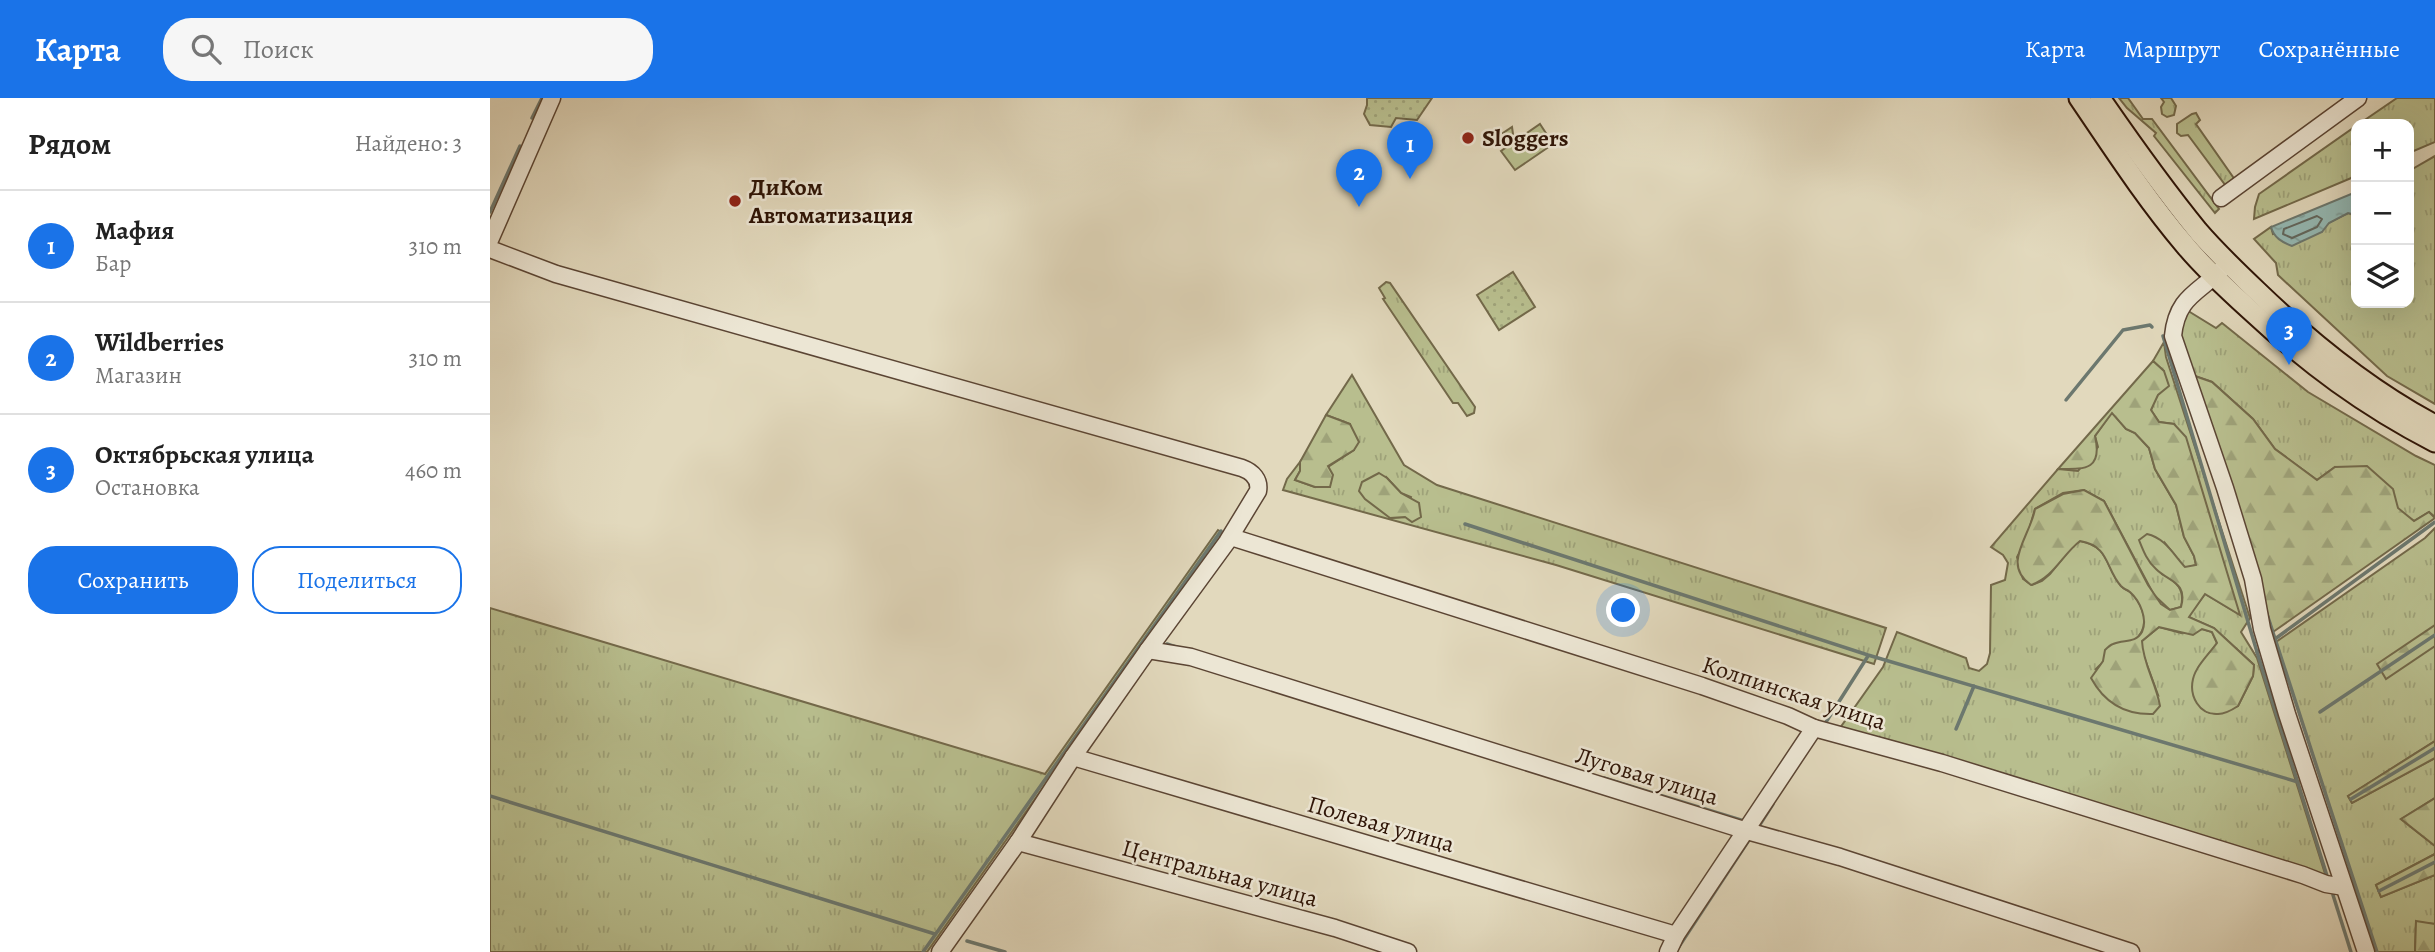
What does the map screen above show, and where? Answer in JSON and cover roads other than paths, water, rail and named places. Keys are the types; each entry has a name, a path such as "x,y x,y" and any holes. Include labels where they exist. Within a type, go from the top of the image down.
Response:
{"main road":[{"path":"2079,98 2132,176 2185,246 2221,270 2352,373 2435,425"},
{"path":"2100,98 2144,162 2191,222 2221,270 2293,350 2342,388 2384,415 2435,442"}],"street":[{"path":"490,240 552,98"},
{"path":"2221,198 2358,98"},
{"path":"490,249 556,274 1246,469 1254,475 1259,484 1258,491 1231,537 1148,650 940,952"},
{"path":"2221,270 2187,299 2173,336 2225,488 2253,579 2267,647 2366,952"},
{"name":"Колпинская улица","path":"1231,537 1702,686 1788,716 1814,729 1942,763 2326,884 2344,887"},
{"name":"Луговая улица","path":"1148,650 1191,657 1747,831 1840,857 2131,952"},
{"path":"1668,952 1814,729"},
{"name":"Полевая улица","path":"1073,757 1676,936"},
{"name":"Центральная улица","path":"1018,842 1335,928 1408,952"}],"water":[{"path":"2351,194 2351,214 2329,223 2322,232 2292,246 2279,239 2271,227"}],"waterway":[{"path":"532,118 542,98"},
{"path":"490,212 520,146"},
{"path":"2066,400 2123,330 2150,325 2152,327"},
{"path":"2163,336 2257,652"},
{"path":"2275,639 2435,522"},
{"path":"1465,524 1868,655 2298,782"},
{"path":"923,952 1221,531"},
{"path":"2266,611 2377,952"},
{"path":"2320,712 2435,635"},
{"path":"1167,644 1179,648"},
{"path":"2259,651 2257,652 2328,879"},
{"path":"1826,722 1868,656"},
{"path":"1956,729 1974,686"},
{"path":"2351,799 2435,748"},
{"path":"1604,778 1744,821"},
{"path":"490,796 935,934"},
{"path":"1759,826 1773,804"},
{"path":"1678,948 1749,840"},
{"path":"2379,891 2435,862"},
{"path":"2333,895 2351,952"},
{"path":"967,941 1005,952"}],"place":[{"name":"Sloggers","path":"1468,138"},
{"name":"Мафия","path":"1410,179"},
{"name":"ДиКом Автоматизация","path":"735,201"},
{"name":"Wildberries","path":"1359,207"},
{"name":"Октябрьская улица","path":"2289,365"}]}
